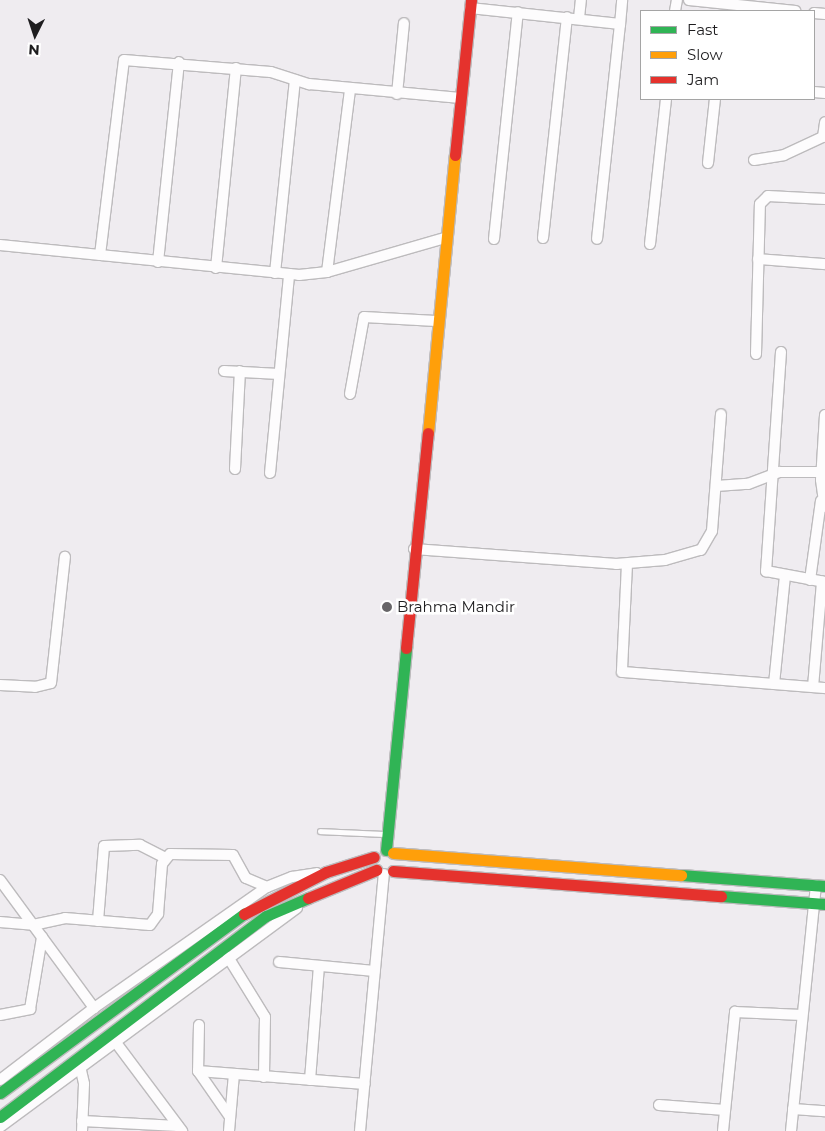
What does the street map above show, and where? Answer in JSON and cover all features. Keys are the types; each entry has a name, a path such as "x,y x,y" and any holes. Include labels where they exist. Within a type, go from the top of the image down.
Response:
{"main road":[{"path":"0,1116 266,916 323,891 384,872 397,862 390,852 387,834 436,321 471,4"},
{"path":"0,1093 241,915 326,872 390,852 820,885"},
{"path":"374,857 384,872"},
{"path":"384,872 820,904"}],"street":[{"path":"579,18 581,0"},
{"path":"597,239 622,0"},
{"path":"689,0 724,7 778,5 792,10"},
{"path":"471,4 620,25"},
{"path":"494,239 518,12"},
{"path":"543,238 567,17"},
{"path":"397,94 404,24"},
{"path":"100,255 121,66 131,59 236,68 350,89 460,98"},
{"path":"158,262 178,62"},
{"path":"216,268 236,68"},
{"path":"275,273 295,80"},
{"path":"327,272 350,89"},
{"path":"650,244 666,100"},
{"path":"708,163 715,100"},
{"path":"754,160 784,155 824,137 825,122"},
{"path":"756,354 759,212 764,198 825,199"},
{"path":"0,245 289,274 327,272 445,238"},
{"path":"758,259 825,264"},
{"path":"270,473 289,274"},
{"path":"350,394 364,317 436,321"},
{"path":"781,352 771,474 766,571 824,582 813,687"},
{"path":"224,371 279,374"},
{"path":"235,469 240,372"},
{"path":"414,549 627,564 702,550 712,530 721,414"},
{"path":"810,580 823,504 821,472 825,415"},
{"path":"716,486 748,484 771,474 821,472"},
{"path":"0,685 35,687 51,683 65,557"},
{"path":"627,564 622,672 825,688"},
{"path":"774,684 785,576"},
{"path":"98,921 104,846 140,846 164,857 187,852 233,855 246,878 267,888"},
{"path":"0,922 33,925 65,918 98,921 154,922 164,857"},
{"path":"0,1080 94,1008 267,888 292,876 326,872"},
{"path":"360,1131 384,872"},
{"path":"0,880 94,1008"},
{"path":"791,1131 802,1015 820,904 820,885"},
{"path":"0,1127 228,956 323,891"},
{"path":"0,1015 30,1009 42,937"},
{"path":"228,956 265,1016 264,1077"},
{"path":"279,962 375,971"},
{"path":"310,1080 320,966"},
{"path":"723,1131 735,1012 802,1015"},
{"path":"199,1025 198,1071 230,1117"},
{"path":"114,1040 180,1129"},
{"path":"80,1066 82,1126 180,1129"},
{"path":"198,1071 364,1084"},
{"path":"229,1131 234,1074"},
{"path":"659,1105 725,1110"},
{"path":"793,1109 825,1111"}],"lane":[{"path":"320,831 387,834"}],"traffic: fast":[{"path":"386,850 406,648"},
{"path":"681,875 825,886"},
{"path":"721,896 825,904"},
{"path":"0,1117 266,916 308,898"},
{"path":"0,1093 244,914"}],"traffic: slow":[{"path":"428,433 455,155"},
{"path":"393,853 681,875"}],"traffic: jam":[{"path":"455,155 471,0"},
{"path":"406,648 428,433"},
{"path":"244,914 326,872 374,857"},
{"path":"308,898 376,870"},
{"path":"393,871 721,896"}],"place":[{"name":"Brahma Mandir","path":"387,607"}]}
